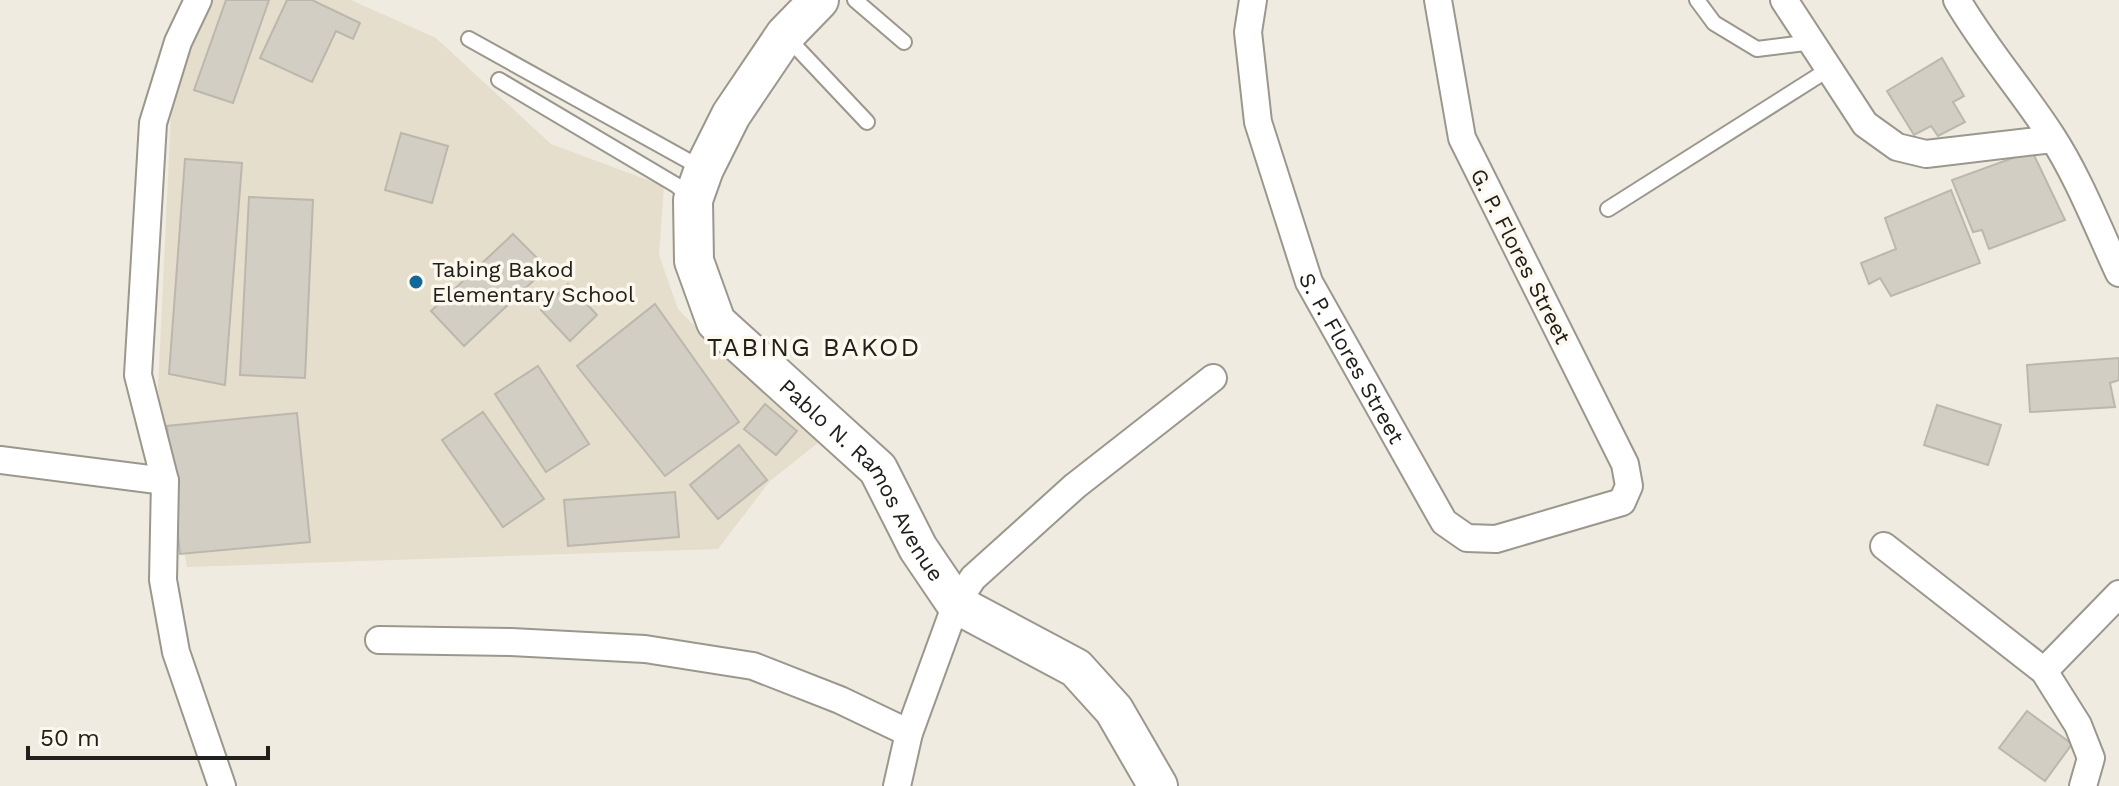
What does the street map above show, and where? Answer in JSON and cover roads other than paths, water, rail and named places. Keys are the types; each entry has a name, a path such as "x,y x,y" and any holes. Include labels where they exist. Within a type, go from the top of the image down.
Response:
{"street":[{"path":"198,0 178,42 153,123 138,375 165,481 163,580 176,652 222,786"},
{"name":"Pablo N. Ramos Avenue","path":"819,0 785,35 731,115 698,184 694,261 716,322 878,469 918,548 956,604 1076,668 1114,710 1158,786"},
{"name":"S. P. Flores Street","path":"1253,0 1248,32 1258,122 1309,282 1444,522 1467,538 1496,539 1622,502"},
{"name":"G. P. Flores Street","path":"1438,0 1462,138 1625,464 1629,486 1622,502"},
{"path":"1784,0 1865,124 1897,147 1926,154 2053,139"},
{"path":"1957,0 2053,139 2119,273"},
{"path":"897,786 909,733 956,604 973,578 1075,486 1213,378"},
{"path":"0,460 165,481"},
{"path":"1884,546 2044,671 2078,725 2091,758 2083,786"},
{"path":"2044,671 2119,594"},
{"path":"379,640 511,642 645,649 753,666 840,700 909,733"}],"lane":[{"path":"855,0 904,42"},
{"path":"1697,0 1714,23 1757,49 1813,42"},
{"path":"785,35 867,122"},
{"path":"469,39 698,184"},
{"path":"1608,209 1829,69"},
{"path":"499,80 676,185 698,184"}],"place":[{"name":"Tabing Bakod Elementary School","path":"416,282"}],"district":[{"name":"TABING BAKOD","path":"814,347"}]}
